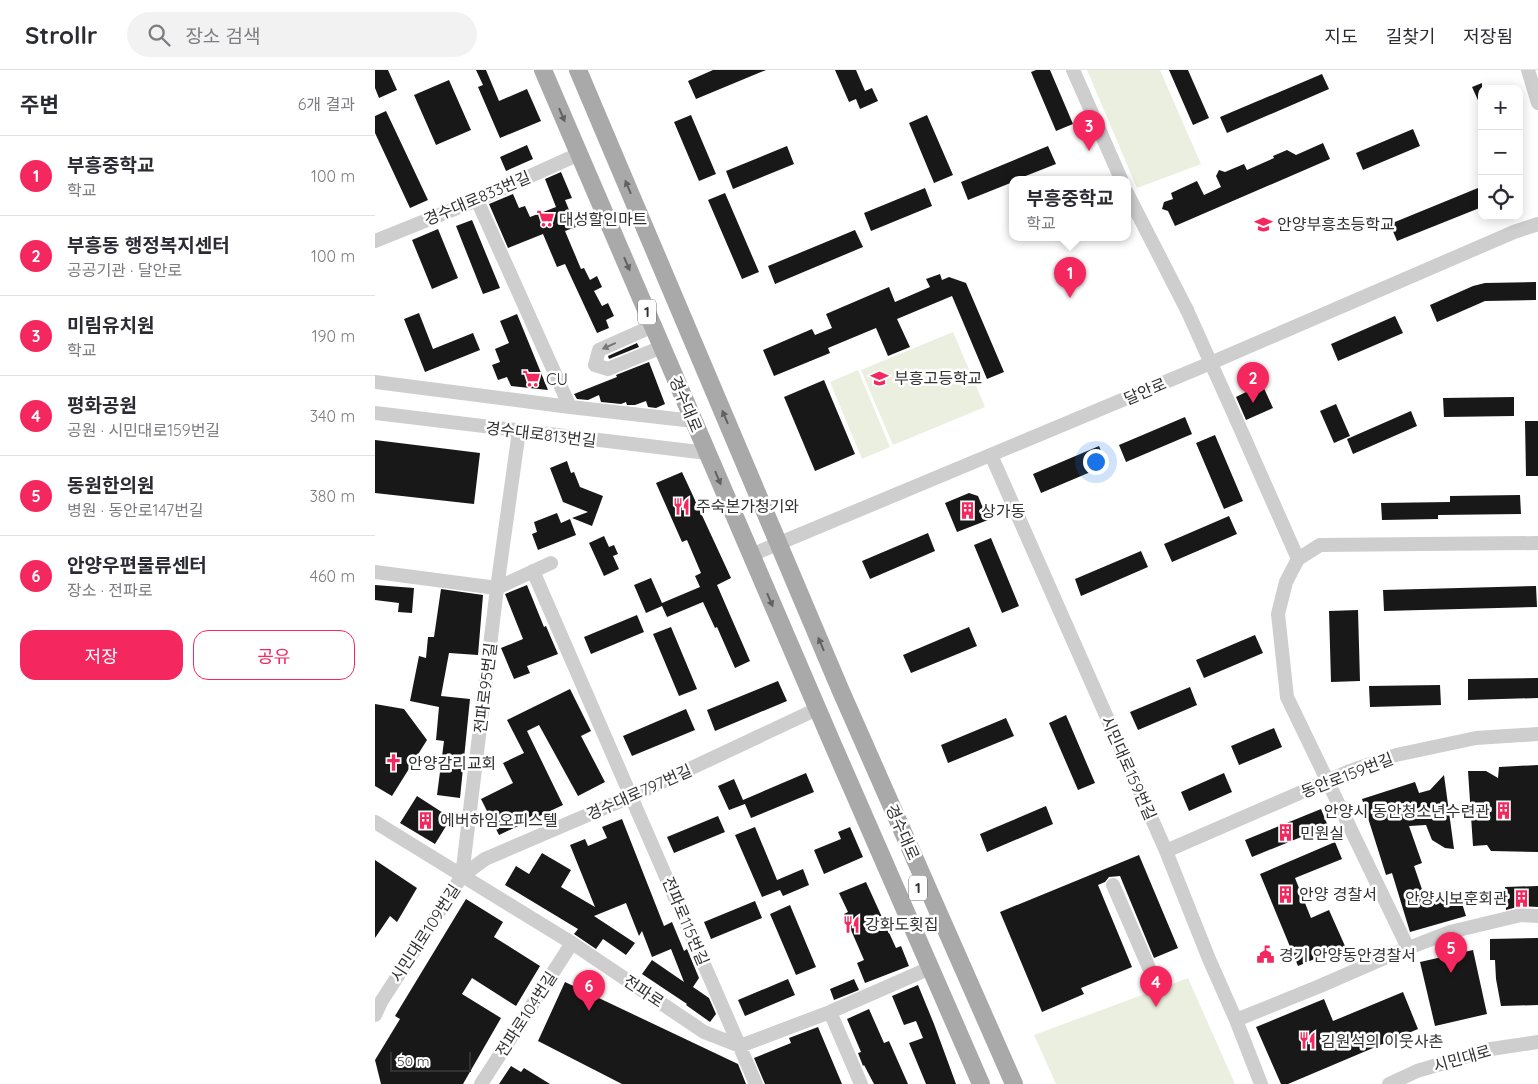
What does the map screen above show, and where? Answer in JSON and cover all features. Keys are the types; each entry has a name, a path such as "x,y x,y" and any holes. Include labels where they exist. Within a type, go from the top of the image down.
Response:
{"main road":[{"name":"경수대로","path":"543,70 817,709 981,1084"},
{"name":"경수대로","path":"578,70 840,689 1014,1084"},
{"name":"경수대로","path":"840,689 899,846 1004,1084"},
{"name":"경수대로","path":"830,738 889,852 993,1084"}],"street":[{"path":"1073,70 1120,176"},
{"path":"1528,70 1538,103"},
{"name":"경수대로833번길","path":"375,241 477,200 579,154"},
{"name":"경수대로813번길","path":"477,200 570,407"},
{"path":"1131,202 1187,310 1298,559"},
{"name":"달안로","path":"751,555 778,542 991,455 1538,224"},
{"path":"653,326 599,350 595,365 608,370 662,346"},
{"name":"경수대로813번길","path":"375,382 694,421"},
{"name":"경수대로813번길","path":"375,413 707,452"},
{"name":"전파로95번길","path":"462,876 497,588 519,431"},
{"name":"시민대로159번길","path":"991,455 1166,851 1261,1084"},
{"path":"1407,948 1287,697 1278,614 1286,582 1298,559 1320,545 1538,543"},
{"path":"375,572 497,588 551,563"},
{"name":"전파로115번길","path":"533,571 756,1084"},
{"name":"경수대로797번길","path":"462,876 485,859 632,796 817,709"},
{"name":"동안로159번길","path":"1166,851 1327,781 1396,755 1475,738 1538,734"},
{"name":"전파로","path":"375,822 571,943 704,1032 740,1046"},
{"name":"시민대로109번길","path":"375,1015 381,1002 462,876"},
{"path":"1113,885 1153,977"},
{"path":"1236,1020 1407,948 1450,932 1521,915 1538,916"},
{"name":"전파로104번길","path":"481,1084 571,943"},
{"path":"740,1046 830,1012 930,968"},
{"path":"830,1012 861,1084"},
{"name":"시민대로","path":"1389,1084 1417,1071 1491,1049 1538,1042"}],"green space":[{"path":"1087,70 1160,70 1201,164 1137,188"},
{"path":"953,332 985,407 893,445 861,370"},
{"path":"858,370 890,447 862,459 830,382"},
{"path":"1188,978 1235,1084 1056,1084 1034,1035"}],"building":[{"path":"375,70 388,70 397,90 379,98 375,88"},
{"path":"476,70 486,70 499,101 527,89 541,121 500,138 478,87 483,85"},
{"path":"713,70 766,70 696,99 688,81"},
{"path":"835,70 856,70 865,91 872,88 878,101 860,109 856,99 849,102"},
{"path":"1050,70 1073,124 1056,131 1031,72"},
{"path":"1169,70 1188,70 1209,118 1193,125"},
{"path":"1322,74 1329,89 1227,133 1220,117"},
{"path":"449,80 471,130 436,145 414,95"},
{"path":"1482,83 1482,85 1478,85 1478,100 1472,87"},
{"path":"386,111 428,200 410,208 375,133 375,116"},
{"path":"691,115 716,174 699,181 674,122"},
{"path":"927,115 953,175 934,183 909,123"},
{"path":"1413,129 1420,146 1363,170 1356,153"},
{"path":"1323,143 1330,159 1175,226 1168,211 1162,209 1164,202 1173,199 1171,193 1197,181 1204,195 1221,187 1216,176 1219,170 1225,172 1244,164 1247,170 1287,150 1296,155"},
{"path":"527,145 533,159 506,171 500,157"},
{"path":"787,146 794,164 733,189 726,171"},
{"path":"1048,146 1056,164 1026,176 1009,176 1009,184 968,200 961,182"},
{"path":"561,172 572,198 565,200 576,227 565,231 581,269 584,268 590,280 597,276 602,287 594,291 602,306 608,303 614,316 606,320 609,328 597,333 565,264 557,267 543,234 508,248 489,204 513,194 519,208 525,206 530,217 556,207 545,179"},
{"path":"925,188 932,206 871,231 864,213"},
{"path":"1478,188 1478,209 1397,241 1390,224"},
{"path":"725,193 759,272 742,279 708,200"},
{"path":"472,220 500,288 483,294 456,226"},
{"path":"438,229 458,278 432,289 412,240"},
{"path":"855,230 863,247 775,284 768,266"},
{"path":"940,274 942,280 949,277 966,283 1004,372 987,379 952,296 897,319 910,347 888,356 876,328 828,348 830,353 774,376 763,350 812,329 815,335 832,328 826,314 889,287 895,302 930,287 926,279"},
{"path":"1536,282 1536,300 1485,301 1437,322 1430,305 1473,286 1485,283"},
{"path":"419,313 433,349 473,333 480,350 425,372 404,319"},
{"path":"517,314 548,390 511,386 507,377 498,380 492,365 500,362 495,349 509,343 500,321"},
{"path":"1395,316 1403,333 1338,361 1331,344"},
{"path":"637,343 639,347 609,359 608,356"},
{"path":"649,362 665,404 656,408 648,407 646,401 635,405 627,405 626,402 621,404 601,402 599,395 588,400 577,399 574,394 617,377 616,375"},
{"path":"824,380 855,454 815,471 784,397"},
{"path":"1262,384 1273,408 1246,420 1236,397"},
{"path":"1514,397 1514,416 1444,417 1443,398"},
{"path":"1336,404 1350,436 1334,443 1320,411"},
{"path":"1411,411 1417,426 1353,454 1347,439"},
{"path":"1185,417 1192,434 1126,462 1119,445"},
{"path":"1525,421 1538,421 1538,476 1526,476"},
{"path":"1215,435 1243,501 1224,509 1196,443"},
{"path":"375,440 480,453 474,504 375,493"},
{"path":"1099,446 1107,465 1041,493 1033,474"},
{"path":"567,461 571,473 574,472 580,487 603,496 592,526 572,518 588,512 563,502 550,468"},
{"path":"682,472 731,578 717,585 750,661 735,668 717,627 715,628 703,602 667,617 662,606 646,613 634,585 651,578 662,603 700,587 695,576 701,573 687,540 682,542 656,483"},
{"name":"상가동","path":"969,493 978,496 988,520 957,532 945,503"},
{"path":"1520,495 1521,514 1438,515 1438,519 1382,520 1381,503 1450,502 1450,496"},
{"path":"557,513 561,523 570,519 576,535 538,550 532,534 537,532 534,522"},
{"path":"1229,516 1237,534 1172,562 1164,544"},
{"path":"928,533 935,551 870,579 862,561"},
{"path":"604,536 609,547 614,545 618,554 613,556 619,569 604,576 589,543"},
{"path":"991,538 1019,606 1002,613 974,545"},
{"path":"1141,551 1148,567 1081,596 1075,579"},
{"path":"375,585 414,588 412,613 398,612 399,603 375,600"},
{"path":"527,585 544,627 546,626 558,654 527,666 530,673 514,679 501,648 523,639 505,594"},
{"path":"1536,586 1537,607 1384,611 1383,590"},
{"path":"441,589 483,595 478,655 449,653 441,696 470,699 460,798 437,795 444,741 436,740 439,707 410,701 419,656 426,658 428,637 434,637"},
{"path":"1358,610 1360,681 1331,682 1329,611"},
{"path":"637,615 644,632 591,654 584,637"},
{"path":"671,627 697,689 679,696 653,634"},
{"path":"969,627 977,646 911,673 903,655"},
{"path":"1255,635 1263,653 1204,678 1196,660"},
{"path":"1538,678 1538,698 1468,700 1468,679"},
{"path":"778,681 787,701 715,731 707,710"},
{"path":"1440,685 1441,705 1370,707 1369,686"},
{"path":"1190,687 1197,705 1138,730 1130,712"},
{"path":"570,689 591,731 581,736 605,782 578,796 539,725 527,731 563,805 499,835 481,799 513,783 503,763 524,753 507,720"},
{"name":"안양감리교회","path":"375,704 404,709 427,740 392,796 375,786"},
{"path":"686,709 695,730 632,756 623,736"},
{"path":"1066,715 1095,783 1078,790 1049,723"},
{"path":"1006,718 1014,736 948,763 941,745"},
{"path":"1274,728 1282,747 1239,765 1231,746"},
{"name":"안양시 동안청소년수련관","path":"1538,765 1538,852 1491,851 1487,845 1473,846 1468,771 1486,771 1498,778 1499,767"},
{"path":"806,773 814,792 751,818 745,804 729,810 718,786 734,779 743,800"},
{"path":"1224,773 1232,792 1189,811 1181,792"},
{"path":"1444,775 1454,849 1445,848 1432,840 1426,825 1409,826 1422,863 1414,866 1427,904 1460,897 1466,916 1410,932 1392,873 1386,875 1362,799 1415,782 1419,793 1430,790"},
{"name":"에버하임오피스텔","path":"417,796 451,818 435,844 400,823"},
{"path":"1046,806 1053,824 987,852 980,834"},
{"name":"민원실","path":"1321,809 1328,826 1252,857 1245,840"},
{"path":"718,816 725,832 674,853 667,837"},
{"path":"622,819 664,926 672,922 684,951 687,949 699,978 693,987 709,998 716,1014 710,1022 642,974 652,960 684,982 671,949 652,957 642,931 639,936 626,903 594,916 635,943 626,955 603,939 596,949 574,934 578,929 505,885 516,866 529,874 542,853 571,870 561,887 595,907 570,845 585,839 588,846 607,838 602,827"},
{"path":"755,827 777,880 803,869 809,885 783,896 780,890 762,897 735,835"},
{"path":"850,827 863,857 824,874 814,850 841,839 838,832"},
{"name":"안양 경찰서","path":"1335,842 1342,859 1295,878 1311,918 1329,910 1345,946 1298,966 1260,874"},
{"path":"1139,855 1178,948 1154,958 1120,876 1109,877 1105,882 1098,885 1132,967 1081,988 1084,994 1042,1012 1000,912"},
{"path":"375,860 417,888 397,922 390,916 375,938"},
{"path":"866,882 896,948 901,946 909,966 865,983 857,963 864,960 844,914 848,912 839,893"},
{"name":"안양시보훈회관","path":"1538,886 1538,907 1521,906 1506,910 1505,887"},
{"path":"466,899 503,922 494,937 540,966 516,1006 472,978 462,994 501,1018 463,1084 381,1084 375,1060 400,1019 395,1016"},
{"path":"755,901 762,918 711,939 704,922"},
{"path":"790,905 816,967 796,975 770,914"},
{"path":"1538,938 1538,1005 1501,1006 1495,960 1490,960 1490,939"},
{"path":"1473,950 1487,1014 1435,1026 1420,962"},
{"path":"788,979 795,995 745,1016 738,1000"},
{"path":"854,979 859,990 834,1000 830,989"},
{"path":"565,982 738,1064 746,1084 622,1084 538,1041"},
{"path":"918,985 956,1084 926,1084 909,1043 923,1038 916,1021 904,1025 892,996"},
{"path":"1403,992 1418,1029 1288,1084 1281,1084 1256,1027 1324,999 1333,1021"},
{"path":"869,1009 884,1043 889,1041 908,1084 874,1084 863,1066 858,1053 861,1052 847,1019"},
{"path":"818,1027 842,1084 765,1084 754,1058 791,1043 789,1038"},
{"path":"511,1066 521,1072 524,1068 550,1084 499,1084"}],"place":[{"name":"미림유치원","path":"1089,151"},
{"name":"대성할인마트","path":"545,219"},
{"name":"안양부흥초등학교","path":"1263,224"},
{"name":"부흥중학교","path":"1070,298"},
{"name":"부흥고등학교","path":"880,378"},
{"name":"CU","path":"532,379"},
{"name":"부흥동 행정복지센터","path":"1253,403"},
{"name":"주숙본가청기와","path":"682,506"},
{"name":"상가동","path":"967,511"},
{"name":"안양감리교회","path":"394,763"},
{"name":"안양시 동안청소년수련관","path":"1504,811"},
{"name":"에버하임오피스텔","path":"426,820"},
{"name":"민원실","path":"1286,833"},
{"name":"안양 경찰서","path":"1285,894"},
{"name":"안양시보훈회관","path":"1522,898"},
{"name":"강화도횟집","path":"851,924"},
{"name":"경기 안양동안경찰서","path":"1265,955"},
{"name":"동원한의원","path":"1451,973"},
{"name":"평화공원","path":"1156,1007"},
{"name":"안양우편물류센터","path":"589,1011"},
{"name":"김원석의 이웃사촌","path":"1307,1041"}]}
